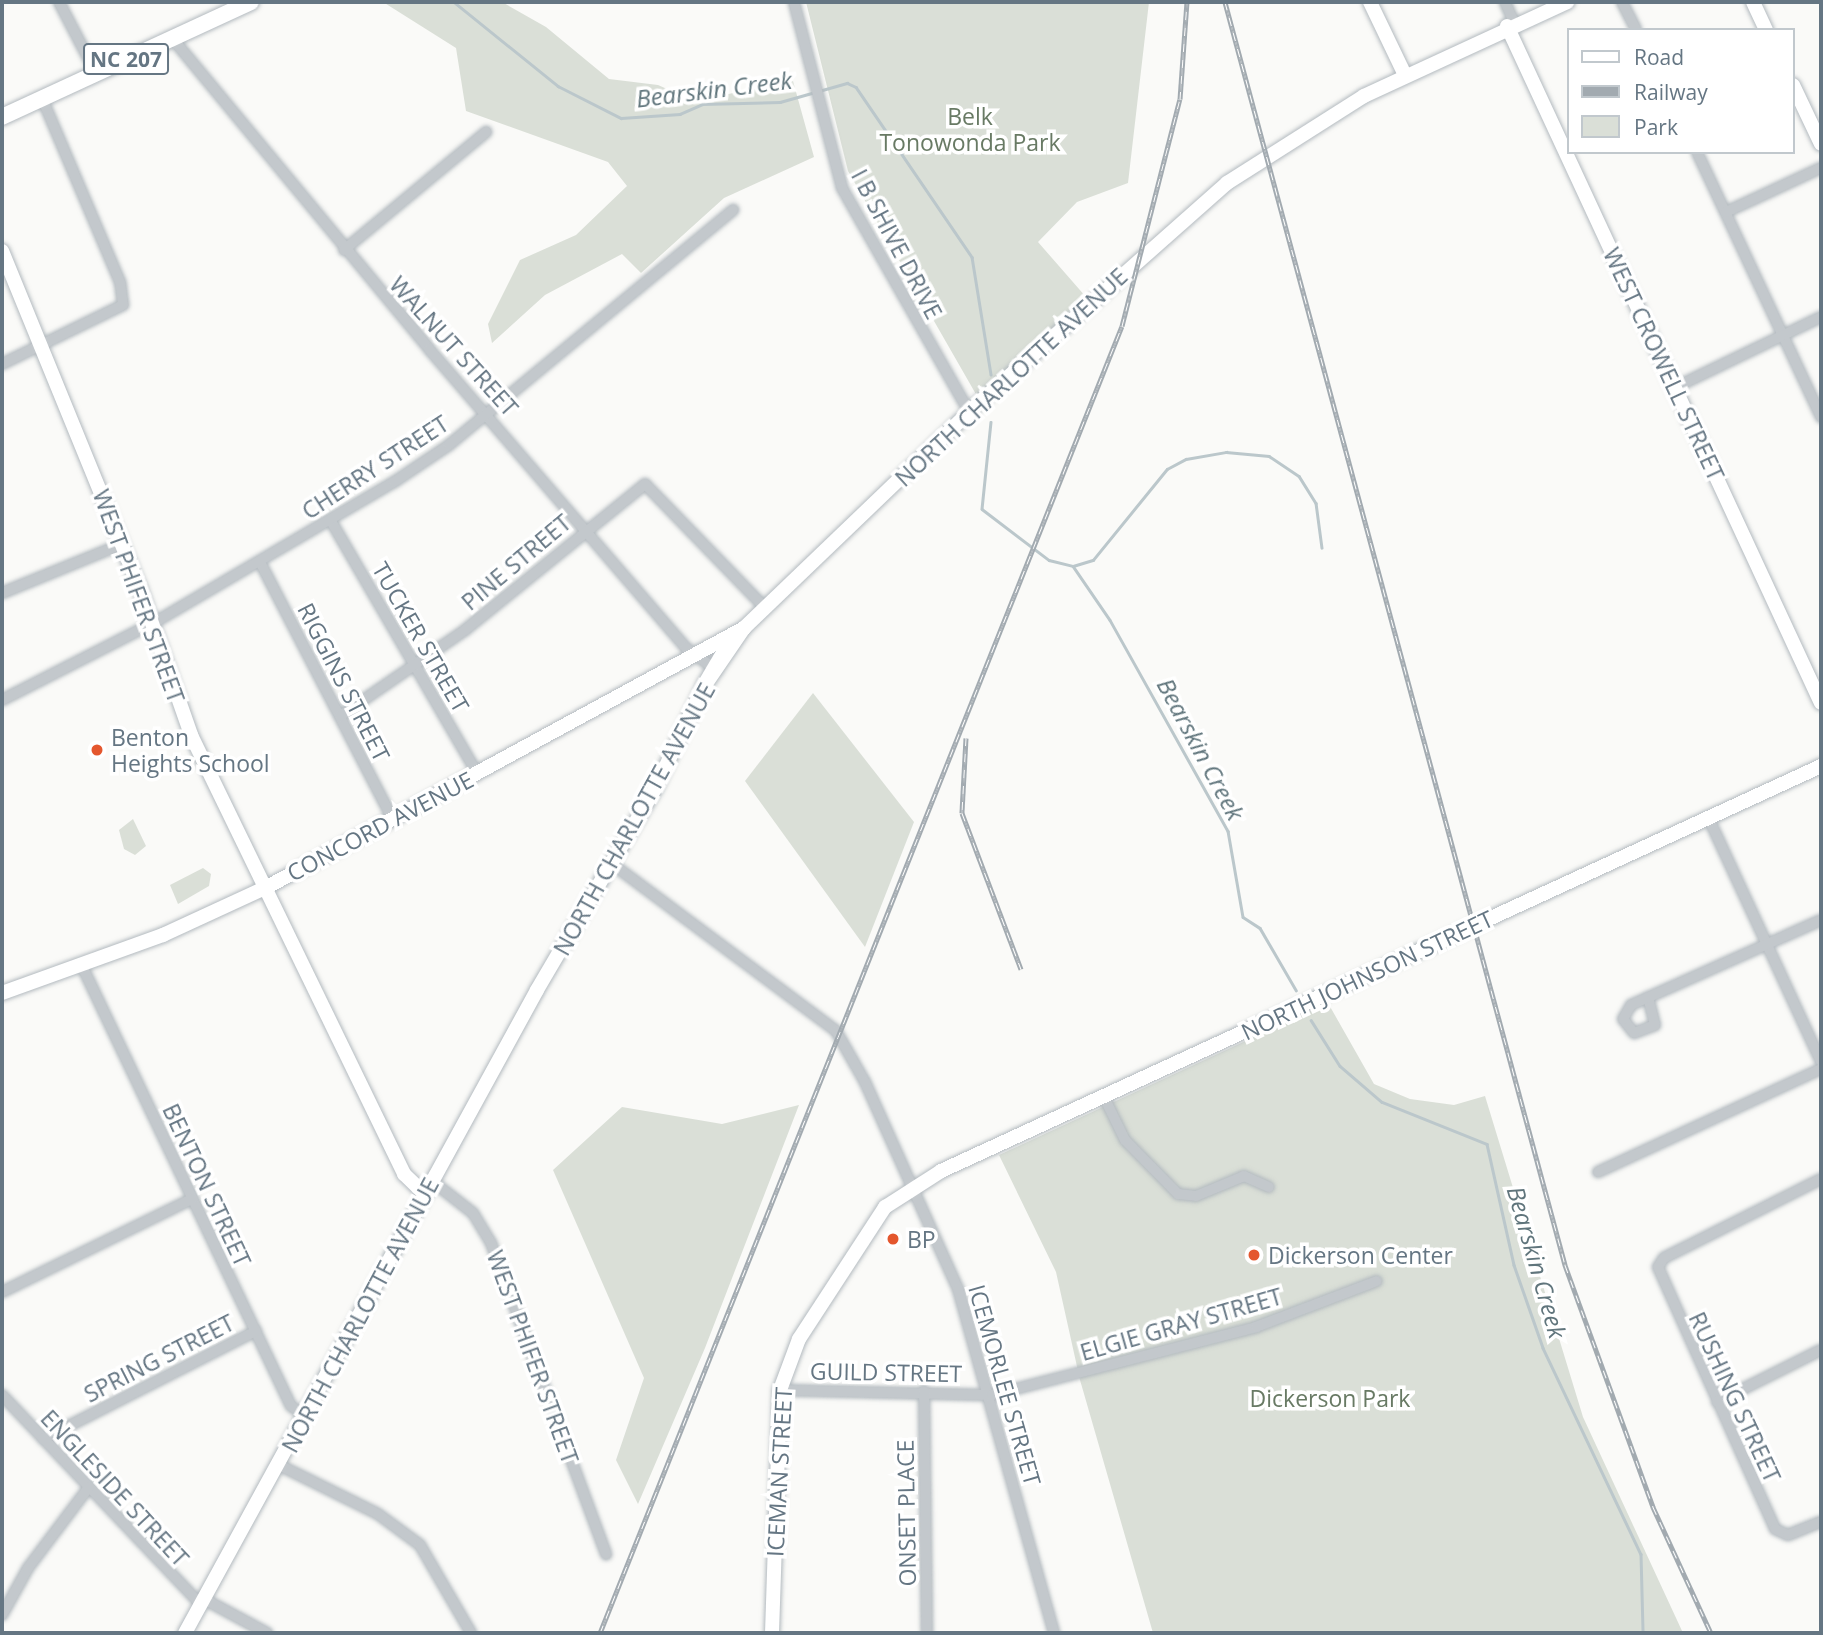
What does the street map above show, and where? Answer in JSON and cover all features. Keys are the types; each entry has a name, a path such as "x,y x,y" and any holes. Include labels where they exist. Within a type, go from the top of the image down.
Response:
{"main road":[{"name":"NC 207","path":"2,117 251,2"},
{"path":"1370,2 1405,75"},
{"name":"NORTH CHARLOTTE AVENUE","path":"185,1633 428,1188 670,762 713,668 744,628 970,413 1227,183 1405,75 1511,24 1567,2"},
{"path":"1753,2 1765,28"},
{"name":"WEST CROWELL STREET","path":"1511,24 1568,149"},
{"path":"1795,89 1821,144"},
{"name":"WEST CROWELL STREET","path":"1570,154 1821,704"},
{"name":"WEST PHIFER STREET","path":"2,251 153,623 191,735 404,1174 428,1188"},
{"name":"CONCORD AVENUE","path":"2,993 82,966 267,887 744,628"},
{"name":"NORTH JOHNSON STREET","path":"914,1187 1821,766"},
{"name":"ICEMAN STREET","path":"772,1633 780,1390 799,1339 867,1230 914,1187"}],"street":[{"path":"59,2 96,73"},
{"name":"I B SHIVE DRIVE","path":"794,2 821,119 847,198 970,413"},
{"name":"WEST CROWELL STREET","path":"1504,2 1511,24"},
{"path":"1622,2 1635,28"},
{"name":"WALNUT STREET","path":"172,38 344,250 488,411 694,655 713,668"},
{"path":"2,364 123,306 120,282 42,98"},
{"path":"344,250 486,132"},
{"path":"1698,154 1821,417"},
{"path":"1726,212 1821,168"},
{"name":"CHERRY STREET","path":"2,700 153,623 260,562 331,521 449,445 733,209"},
{"path":"1676,387 1821,317"},
{"name":"PINE STREET","path":"340,716 416,666 588,527 649,484 764,607"},
{"name":"TUCKER STREET","path":"331,521 477,773"},
{"path":"2,593 122,544"},
{"name":"RIGGINS STREET","path":"260,562 393,820"},
{"path":"1708,817 1821,1060"},
{"name":"ICEMORLEE STREET","path":"611,863 836,1031 914,1187 958,1289 992,1395 1054,1633"},
{"path":"1648,997 1821,920"},
{"name":"BENTON STREET","path":"82,966 291,1406 304,1416"},
{"path":"1598,1172 1821,1069"},
{"path":"1104,1097 1125,1140 1178,1194 1196,1196 1244,1176 1269,1187"},
{"name":"RUSHING STREET","path":"1821,1179 1658,1267 1775,1530 1788,1535 1821,1522"},
{"name":"WEST PHIFER STREET","path":"428,1188 473,1213 491,1243 606,1553"},
{"path":"2,1292 192,1199"},
{"name":"ELGIE GRAY STREET","path":"992,1395 1256,1327 1377,1281"},
{"name":"SPRING STREET","path":"43,1439 256,1331"},
{"path":"1717,1402 1821,1350"},
{"name":"GUILD STREET","path":"780,1390 924,1391 992,1395"},
{"name":"ONSET PLACE","path":"924,1391 928,1633"},
{"name":"ENGLESIDE STREET","path":"2,1395 202,1602 267,1633"},
{"path":"279,1465 377,1514 420,1545 471,1633"},
{"path":"2,1615 28,1568 89,1487"}],"green space":[{"path":"383,2 502,2 546,27 609,79 658,85 694,101 793,81 814,157 724,198 641,273 622,254 545,295 492,343 488,324 520,260 576,235 627,186 608,162 466,111 456,48"},
{"name":"Belk Tonowonda Park","path":"806,2 1149,2 1128,183 1077,202 1038,242 1086,297 977,396 848,171"},
{"path":"813,693 914,822 865,947 745,781"},
{"path":"133,819 146,846 135,855 124,849 119,830"},
{"path":"203,868 211,874 209,886 178,904 170,885"},
{"name":"Dickerson Park","path":"1328,1003 1374,1084 1410,1099 1454,1105 1485,1096 1583,1417 1683,1633 1153,1633 1080,1380 1056,1272 999,1155"},
{"path":"799,1105 705,1348 638,1504 616,1460 644,1378 553,1170 622,1107 722,1124"}],"waterway":[{"name":"Bearskin Creek","path":"454,2 558,86 621,118 680,114 702,104 780,102 847,83 856,87 972,257 991,374"},
{"name":"Bearskin Creek","path":"991,422 982,509 1049,560 1073,566 1093,560 1167,469 1186,459 1226,452 1269,456 1299,476 1316,503 1322,548"},
{"name":"Bearskin Creek","path":"1073,566 1110,620 1228,831 1243,917 1260,928 1296,990"},
{"name":"Bearskin Creek","path":"1311,1020 1340,1066 1382,1102 1487,1144 1514,1265 1543,1348 1641,1554 1643,1633"},
{"path":"1644,1632 1653,1633"}],"railway":[{"path":"600,1633 1122,326 1180,99 1187,2"},
{"path":"1225,2 1565,1265 1653,1507 1711,1633"},
{"path":"966,738 962,813 1021,969"}],"place":[{"name":"Benton Heights School","path":"97,750"},
{"name":"BP","path":"893,1239"},
{"name":"Dickerson Center","path":"1254,1255"}]}
